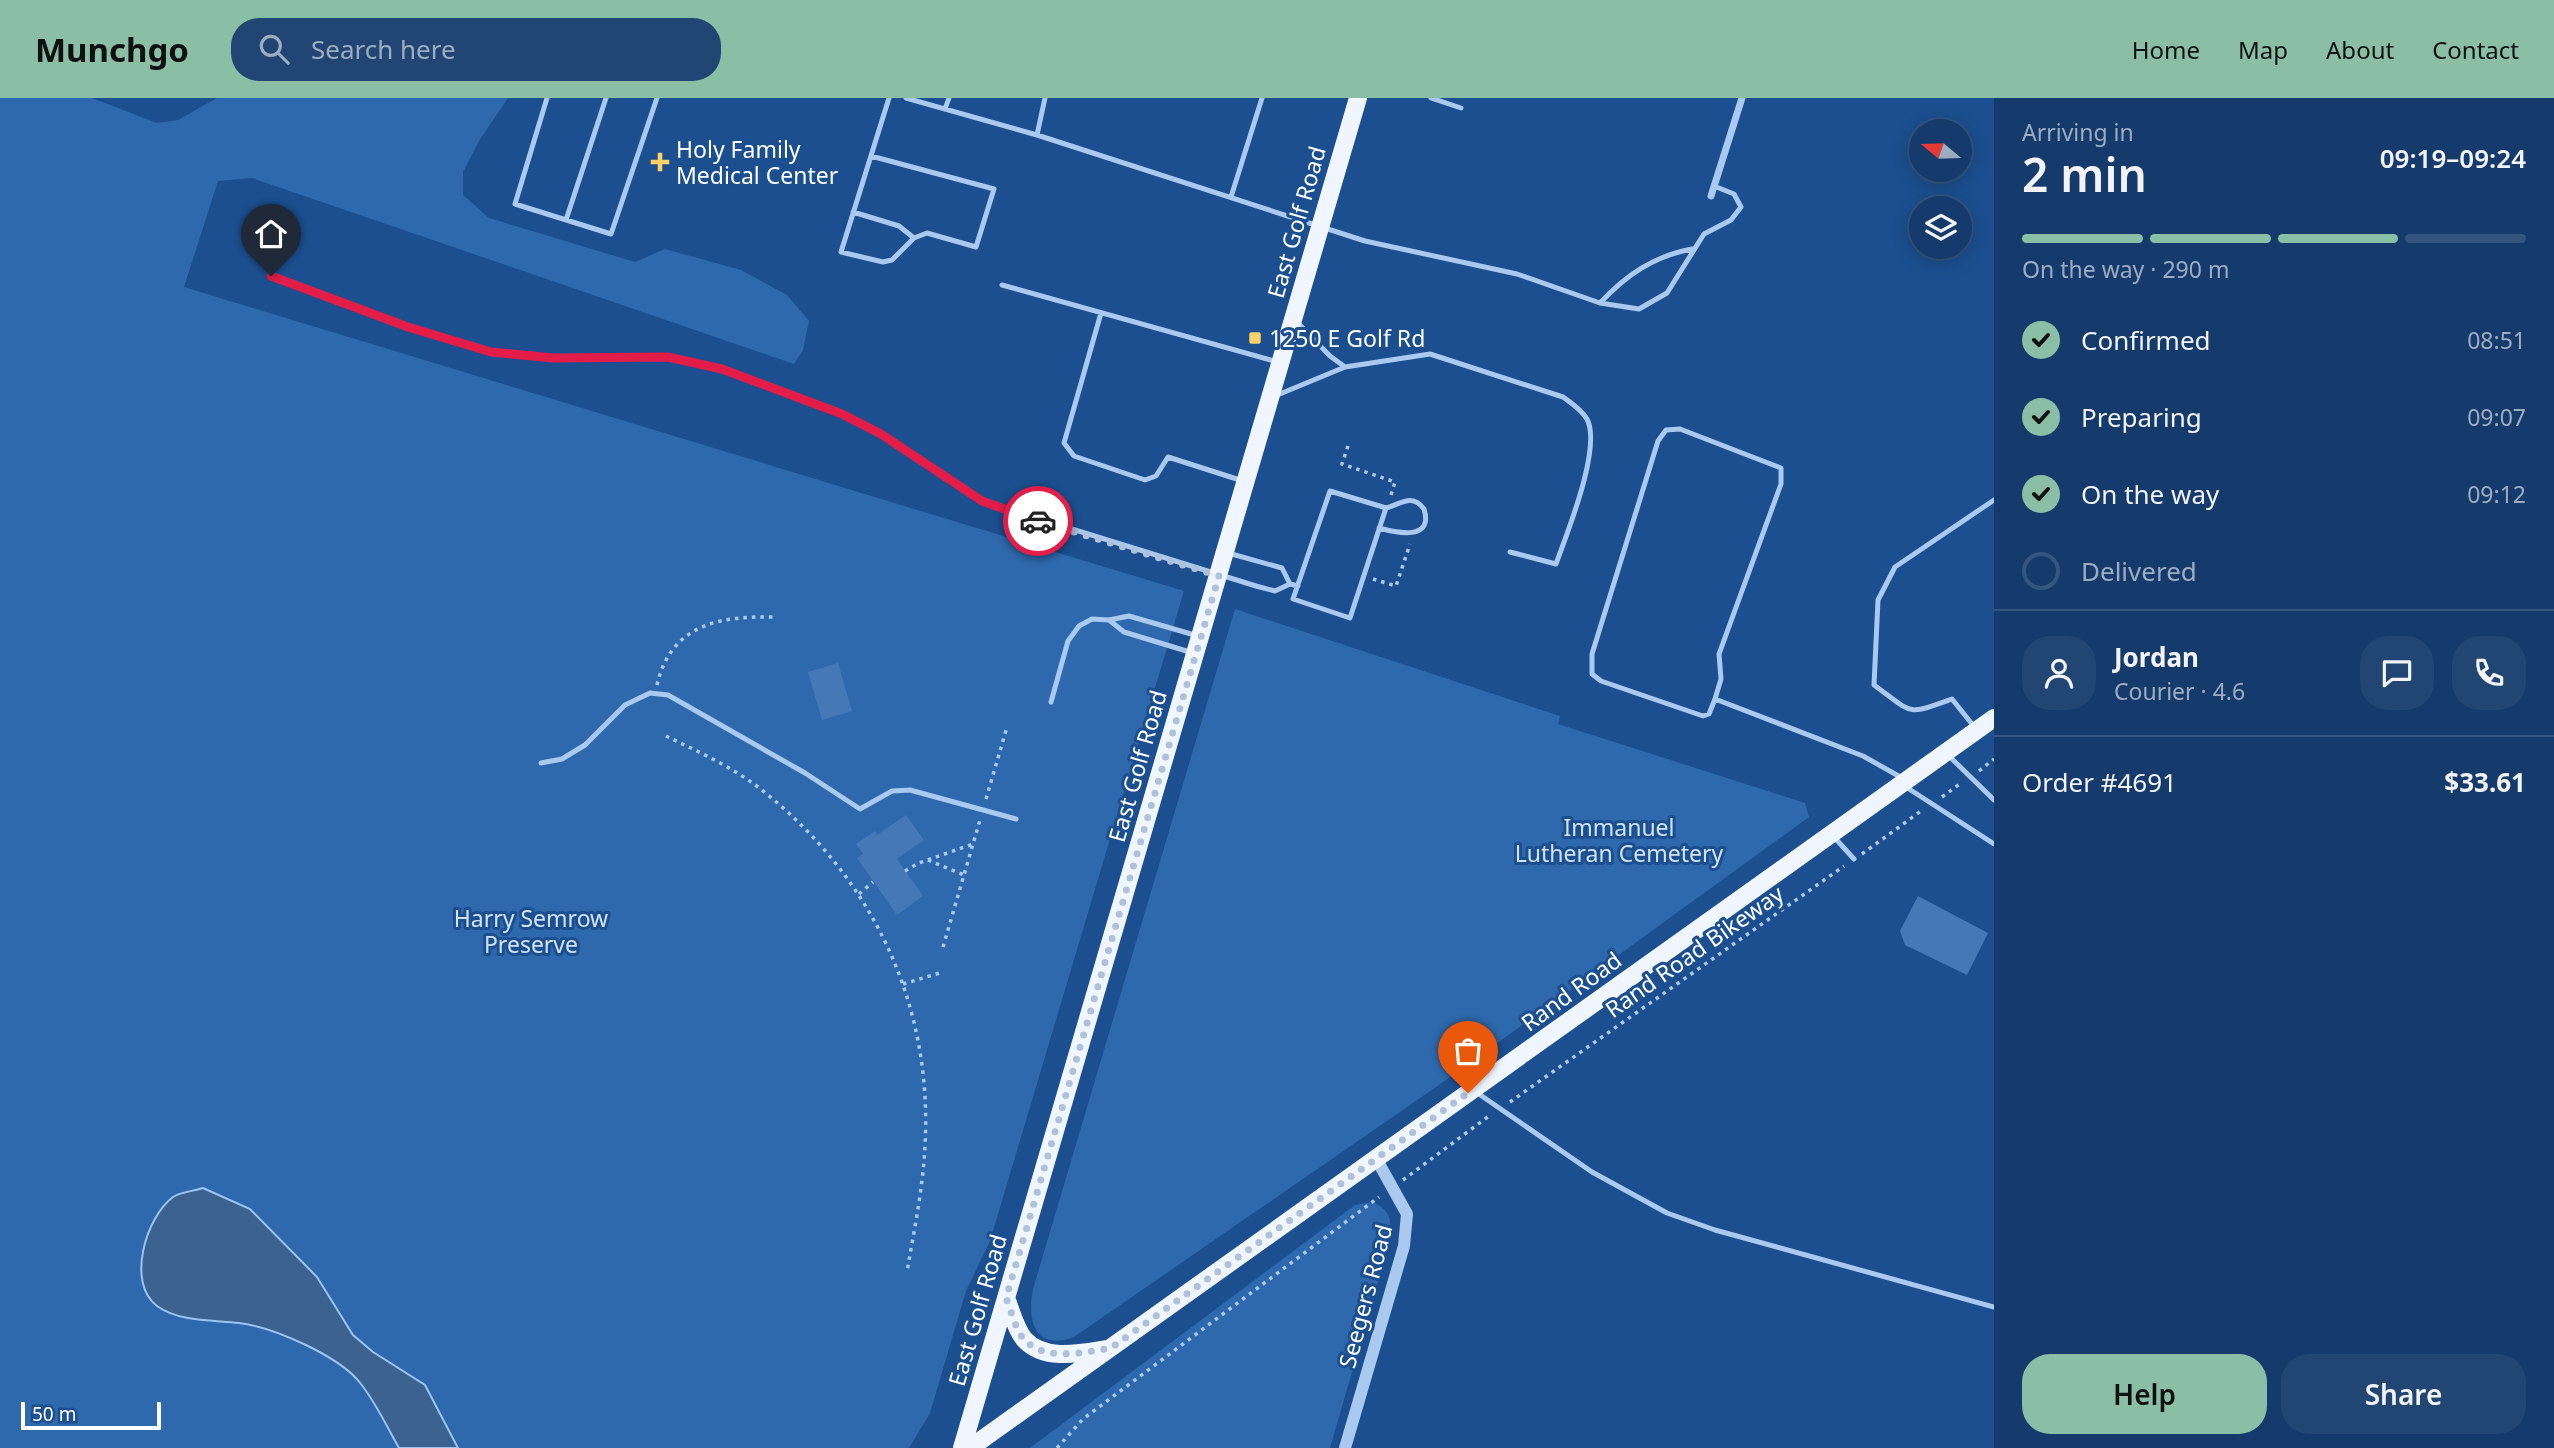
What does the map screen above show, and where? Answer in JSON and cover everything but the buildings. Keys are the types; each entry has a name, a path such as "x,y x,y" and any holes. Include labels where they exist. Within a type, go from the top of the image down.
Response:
{"main road":[{"name":"East Golf Road","path":"962,1448 1358,98"},
{"name":"Rand Road","path":"970,1448 1994,718"},
{"path":"1006,1298 1024,1339 1037,1348 1074,1354 1111,1348"}],"street":[{"path":"1711,196 1742,98"},
{"name":"Seegers Road","path":"1345,1448 1404,1246 1407,1214 1377,1160"}],"lane":[{"path":"547,98 515,204 611,234 657,98"},
{"path":"566,220 606,98"},
{"path":"871,156 994,189 976,247 927,233 914,238 892,260 883,262 841,251 889,98"},
{"path":"906,98 1037,135 1365,241 1517,274 1600,303 1639,309 1667,293 1692,249 1704,234 1731,220 1741,206 1734,194 1714,186"},
{"path":"945,109 949,98"},
{"path":"1037,135 1045,98"},
{"path":"1231,197 1262,98"},
{"path":"1431,98 1461,108"},
{"path":"853,212 899,226 914,238"},
{"path":"1600,303 1620,282 1649,263 1669,253 1692,249"},
{"path":"271,276 408,327 491,352 553,358 668,357 722,369 842,414 881,434 982,501 1219,576 1275,591 1290,584 1298,586"},
{"path":"1002,285 1281,363"},
{"path":"1101,313 1064,443 1074,456 1145,480 1156,476 1168,457 1246,482"},
{"path":"1294,319 1330,356 1345,367"},
{"path":"1270,399 1306,381 1345,367 1430,355 1563,397 1578,408 1587,420 1590,433 1587,465 1556,564 1510,552"},
{"path":"1680,429 1781,468 1781,484 1719,654 1721,679 1715,699 1709,714 1703,716 1601,681 1592,674 1596,641 1658,441 1667,430 1680,429"},
{"path":"1379,528 1410,535 1422,528 1425,522 1424,509 1414,501 1407,500 1385,508 1330,491 1293,599 1350,618 1385,508"},
{"path":"1977,730 1952,699 1920,712 1909,710 1874,685 1874,640 1878,600 1895,567 1994,500"},
{"path":"1226,553 1282,568 1290,584"},
{"path":"1051,702 1068,641 1079,625 1092,619 1109,620 1129,616 1199,645"},
{"path":"1109,620 1124,632 1199,645"},
{"path":"541,763 562,759 574,752 585,745 625,705 656,693 668,695 702,713 860,808 892,792 909,790 1016,819"},
{"path":"1715,699 1863,756 1904,783 1930,805 1994,844"},
{"path":"1946,752 1994,799"},
{"path":"1831,834 1854,859"},
{"path":"1473,1090 1592,1172 1667,1213 1715,1230 1994,1307"}],"path":[{"path":"656,693 667,658 688,635 707,624 733,617 773,617"},
{"path":"943,947 1007,727"},
{"path":"666,736 717,761 756,786 827,850 877,922 903,984 923,1072 926,1108 922,1177 907,1272"},
{"name":"Rand Road Bikeway","path":"1415,1171 1994,759"},
{"path":"905,871 973,844"},
{"path":"928,860 964,875"},
{"path":"859,894 873,882"},
{"path":"903,984 943,972"},
{"path":"1057,1448 1083,1419 1371,1202"}],"green space":[{"name":"Harry Semrow Preserve","path":"0,98 92,98 157,123 178,120 217,98 508,98 479,141 463,172 463,195 489,218 635,262 665,249 741,270 787,295 809,321 803,350 794,364 252,178 218,181 184,287 1184,591 990,1241 966,1291 930,1413 909,1448 0,1448"},
{"name":"Immanuel Lutheran Cemetery","path":"1235,609 1560,716 1558,724 1805,803 1809,817 1449,1078 1074,1337 1061,1341 1050,1340 1042,1337 1033,1322 1033,1289"},
{"path":"1372,1202 1384,1210 1390,1220 1388,1248 1330,1448 1030,1448 1355,1205"}],"shaded area":[{"path":"203,1188 250,1209 317,1277 353,1335 373,1352 425,1385 458,1448 399,1448 361,1384 338,1363 305,1344 269,1330 239,1323 186,1318 157,1306 148,1296 141,1267 148,1234 163,1206 173,1197"}],"way so far":[{"path":"1038,521 1219,576 1006,1298 1024,1339 1037,1348 1052,1353 1074,1354 1111,1348 1468,1093"}],"place":[{"name":"Holy Family Medical Center","path":"660,162"},
{"name":"1250 E Golf Rd","path":"1255,338"}],"route":[{"path":"271,276 408,327 491,352 553,358 668,357 722,369 842,414 881,434 982,501 1038,521"}]}
